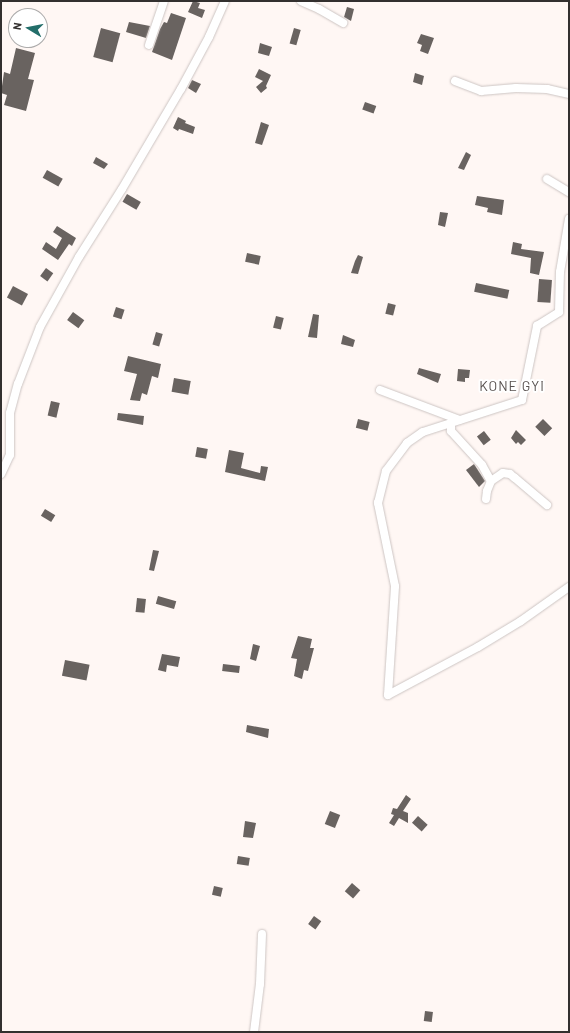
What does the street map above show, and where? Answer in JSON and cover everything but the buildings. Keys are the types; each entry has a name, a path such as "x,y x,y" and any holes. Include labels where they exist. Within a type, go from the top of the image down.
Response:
{"street":[{"path":"150,45 164,1"},
{"path":"1,474 10,455 10,413 18,384 40,327 79,257 126,183 177,95 209,37 225,1"},
{"path":"301,1 319,9 343,23"},
{"path":"455,81 481,91 516,88 547,89 569,94"},
{"path":"547,179 569,192"},
{"path":"569,219 560,272 558,312 537,326 522,400 423,432 407,443 386,471 378,503 395,586 388,695 478,647 520,621 569,587"},
{"path":"380,390 460,420"},
{"path":"450,423 451,430 482,465 492,481"},
{"path":"486,499 487,491 492,481 503,473 510,474 547,505"},
{"path":"254,1032 260,984 262,934"}],"district":[{"name":"KONE GYI","path":"512,386"}]}
